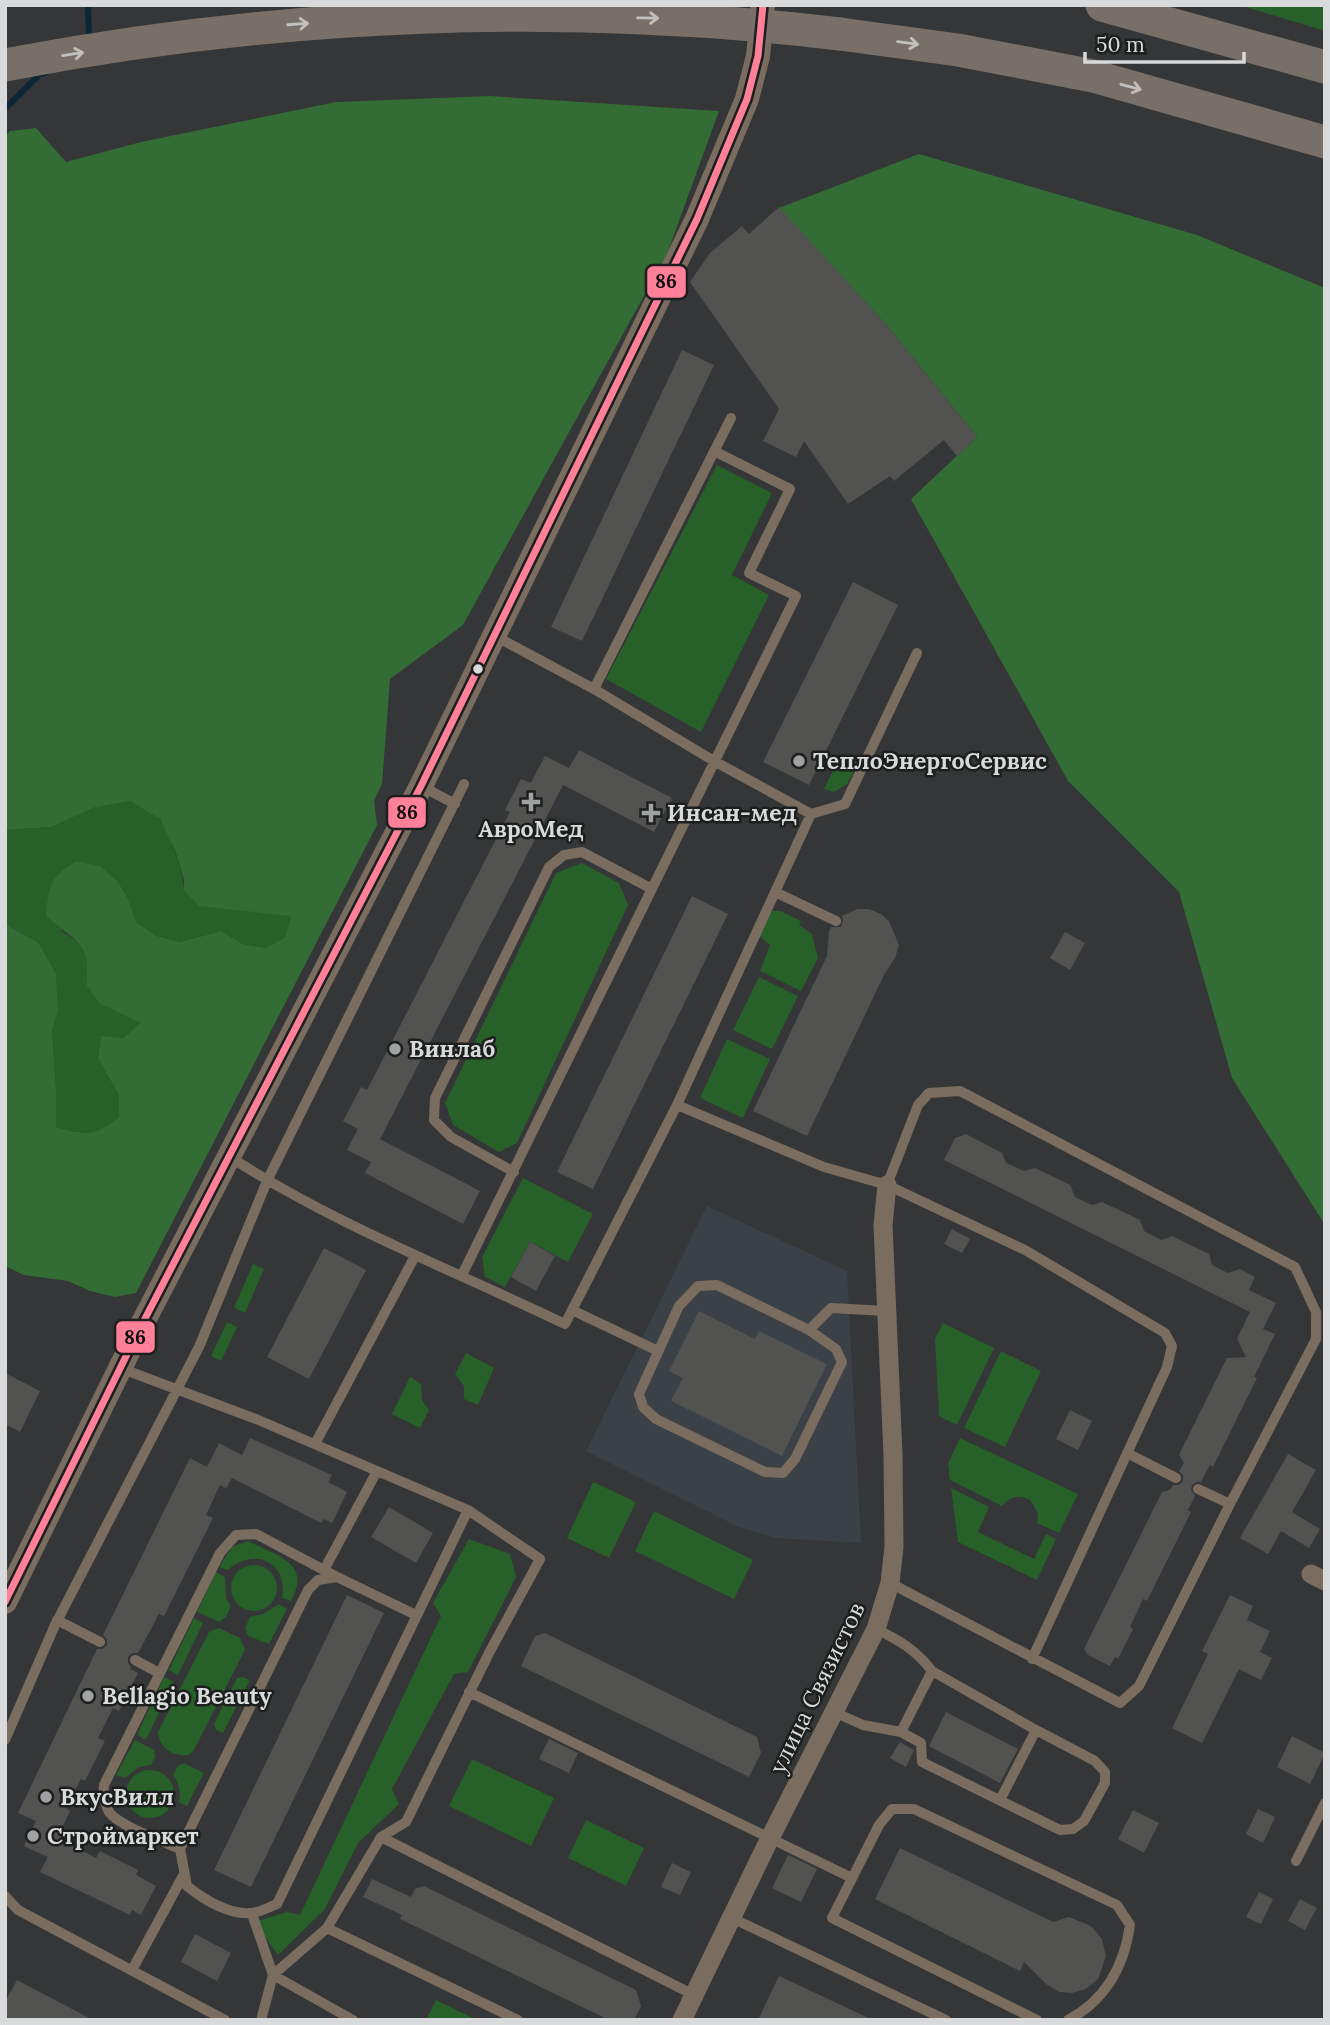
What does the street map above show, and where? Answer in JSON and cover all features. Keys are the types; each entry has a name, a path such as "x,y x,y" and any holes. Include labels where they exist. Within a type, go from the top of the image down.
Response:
{"highway":[{"path":"1102,5 1325,67"},
{"path":"5,65 271,26 472,16 674,18 840,34 958,50 1093,76 1325,142"}],"street":[{"path":"5,1602 120,1368 421,786 697,219 747,99 758,56 763,5"},
{"name":"улица Связистов","path":"682,2020 876,1629 890,1583 894,1547 893,1468 883,1225 887,1185"}],"lane":[{"path":"594,689 731,418"},
{"path":"462,1275 796,596 749,573 790,489 714,451"},
{"path":"495,636 594,689 714,761 811,814 845,804 917,653"},
{"path":"5,1740 57,1620 200,1347 267,1181 464,784"},
{"path":"421,786 455,803"},
{"path":"229,1156 267,1181 415,1256 462,1275 565,1324 677,1105 811,814"},
{"path":"514,1172 451,1137 435,1120 435,1098 549,867 564,855 582,852 652,889"},
{"path":"775,892 836,921"},
{"path":"887,1185 918,1105 929,1093 960,1090 1295,1267 1316,1312 1316,1339 1139,1686 1120,1703 890,1583"},
{"path":"677,1105 824,1167 887,1185 1025,1250 1165,1333 1172,1346 1167,1367 1032,1659"},
{"path":"315,1444 415,1256"},
{"path":"717,1285 808,1331 836,1349 842,1362 794,1460 783,1473 765,1472 656,1419 643,1407 639,1394 658,1351 679,1306 698,1286 717,1285"},
{"path":"808,1331 831,1308 886,1311"},
{"path":"572,1310 658,1351"},
{"path":"120,1368 256,1419 468,1510 540,1559 469,1692 405,1822 381,1837 327,1928 273,1975"},
{"path":"1127,1454 1176,1478"},
{"path":"324,1570 377,1471"},
{"path":"1198,1489 1230,1504"},
{"path":"337,1577 318,1580 308,1590 180,1849 187,1886 199,1896 236,1912 252,1914 277,1904 468,1510"},
{"path":"180,1849 110,1814 103,1798 104,1785 220,1553 236,1535 256,1534 416,1615"},
{"path":"57,1620 100,1642"},
{"path":"834,1712 863,1725 901,1732 921,1743 922,1762 1060,1829 1073,1829 1084,1821 1105,1783 1105,1772 1095,1761 932,1671 921,1656 903,1641 876,1629"},
{"path":"135,1660 159,1673"},
{"path":"901,1732 932,1671"},
{"path":"469,1692 852,1878"},
{"path":"1000,1800 1036,1730"},
{"path":"1296,1861 1325,1803"},
{"path":"1037,2020 832,1918 879,1825 892,1809 914,1808 1117,1905 1130,1925 1128,1942 1119,1964 1106,1991 1087,2010 1068,2020"},
{"path":"381,1837 694,1995"},
{"path":"132,1970 184,1873"},
{"path":"5,1896 18,1910 225,2020"},
{"path":"252,1914 273,1975 261,2020"},
{"path":"732,1918 946,2020"},
{"path":"327,1928 518,2020"},
{"path":"273,1975 353,2020"}],"shaded area":[{"path":"707,1206 847,1271 861,1543 775,1538 739,1527 586,1451"}],"green space":[{"path":"1239,5 1325,5 1325,31"},
{"path":"490,96 719,111 667,254 463,625 390,679 382,784 374,801 377,825 136,1293 115,1297 90,1291 68,1281 24,1275 5,1266 5,924 38,942 56,974 58,1012 52,1031 56,1127 89,1133 103,1128 119,1117 119,1096 98,1058 101,1036 123,1038 140,1023 99,1003 86,984 87,969 83,950 46,915 48,896 56,877 77,861 101,867 118,881 136,922 157,936 180,942 221,931 243,944 265,948 284,938 291,919 290,916 199,906 184,890 184,880 175,850 160,819 130,801 93,808 52,827 5,830 5,137 10,131 36,128 66,162 141,142 336,102"},
{"path":"919,154 1197,235 1325,288 1325,1225 1232,1078 1179,892 1068,781 911,499 977,437 890,329 779,208"},
{"path":"717,465 772,493 732,575 769,595 701,732 606,679"},
{"path":"836,764 854,771 847,784 834,792 824,789"},
{"path":"130,801 152,813 163,823 182,874 184,890 291,916 291,919 284,938 265,948 243,944 221,931 180,942 157,936 136,922 118,881 101,867 61,931 85,952 86,984 140,1023 123,1038 101,1037 98,1058 119,1096 119,1117 96,1131 75,1132 56,1127 52,1031 58,1012 38,942 5,924 5,830 52,827 93,808"},
{"path":"582,863 619,883 628,905 517,1143 499,1152 453,1125 445,1103 556,873"},
{"path":"766,911 780,911 801,921 799,925 812,934 818,958 801,991 760,971 770,945 756,933"},
{"path":"759,977 798,996 772,1049 733,1030"},
{"path":"727,1039 770,1059 743,1118 700,1098"},
{"path":"523,1178 593,1214 568,1262 530,1242 505,1287 485,1277 482,1257"},
{"path":"253,1264 264,1269 245,1313 234,1308"},
{"path":"227,1322 237,1327 221,1361 211,1356"},
{"path":"943,1323 994,1348 957,1425 939,1416 935,1339"},
{"path":"1001,1351 1041,1371 1005,1447 964,1428"},
{"path":"466,1353 494,1368 478,1405 464,1399 464,1386 455,1374"},
{"path":"410,1377 421,1384 422,1400 429,1410 420,1428 392,1414"},
{"path":"960,1438 1078,1494 1059,1533 1037,1523 1038,1513 1030,1500 1015,1497 1002,1506 950,1480 948,1464"},
{"path":"593,1482 636,1502 609,1558 567,1538"},
{"path":"951,1488 989,1507 978,1532 1034,1559 1046,1534 1056,1539 1037,1580 958,1542"},
{"path":"654,1511 753,1560 734,1599 635,1551"},
{"path":"469,1539 510,1554 516,1577 468,1672 454,1674 392,1789 399,1804 358,1843 325,1909 278,1955 254,1922 287,1912 300,1915 441,1616 433,1603"},
{"path":"248,1541 280,1556 294,1569 297,1577 296,1588 291,1601 282,1598 280,1575 275,1567 267,1562 248,1559 228,1570 219,1567 232,1547"},
{"path":"254,1565 270,1572 277,1588 270,1604 254,1611 238,1604 231,1588 238,1572"},
{"path":"216,1572 225,1577 226,1598 231,1606 226,1617 219,1622 197,1612"},
{"path":"279,1604 287,1609 269,1644 248,1636 245,1628 250,1617 263,1614"},
{"path":"194,1618 203,1623 178,1675 169,1670"},
{"path":"219,1628 240,1638 245,1650 194,1750 189,1755 172,1753 161,1743 158,1732 209,1632"},
{"path":"164,1677 174,1682 146,1740 137,1735"},
{"path":"237,1678 250,1680 223,1733 216,1730 214,1724"},
{"path":"135,1740 154,1750 155,1757 151,1765 139,1767 125,1778 116,1775"},
{"path":"472,1759 554,1798 531,1846 449,1806"},
{"path":"184,1763 204,1773 187,1806 179,1802 179,1788 173,1775 178,1766"},
{"path":"150,1770 167,1777 174,1794 167,1811 150,1818 133,1811 126,1794 133,1777"},
{"path":"586,1820 644,1848 626,1886 568,1858"},
{"path":"436,2000 477,2020 426,2020"}],"building":[{"path":"779,207 890,329 977,437 957,456 944,440 894,481 890,476 848,504 804,441 796,457 763,441 779,409 690,282 710,253 742,226 749,234"},
{"path":"682,350 714,365 582,641 551,627"},
{"path":"853,582 898,605 809,785 763,762"},
{"path":"579,750 672,798 654,832 563,785 380,1139 480,1191 463,1224 365,1173 371,1162 347,1150 358,1129 343,1121 361,1087 367,1090 510,812 505,810 521,779 531,783 545,756 569,768"},
{"path":"692,896 728,914 593,1189 557,1172"},
{"path":"857,909 869,909 881,914 889,921 899,945 807,1136 753,1111 827,956 831,927 841,927 842,916"},
{"path":"1065,932 1085,943 1070,970 1050,958"},
{"path":"966,1134 1002,1153 1006,1163 1024,1171 1035,1168 1070,1185 1075,1197 1092,1205 1102,1202 1140,1220 1144,1231 1161,1240 1172,1236 1209,1254 1212,1265 1228,1273 1240,1269 1255,1277 1249,1290 1276,1303 1263,1329 1275,1334 1254,1377 1257,1378 1213,1467 1210,1465 1201,1482 1192,1485 1191,1490 1195,1496 1188,1510 1191,1512 1147,1601 1143,1599 1130,1627 1133,1629 1118,1659 1115,1657 1110,1666 1088,1655 1084,1649 1162,1492 1183,1481 1183,1475 1179,1471 1184,1463 1179,1455 1227,1358 1246,1357 1237,1339 1250,1312 944,1160 955,1138"},
{"path":"952,1229 970,1239 962,1253 944,1244"},
{"path":"530,1242 555,1256 536,1291 511,1277"},
{"path":"324,1248 366,1270 309,1379 267,1357"},
{"path":"699,1311 755,1339 759,1331 827,1364 782,1456 671,1401 683,1378 669,1371"},
{"path":"5,1373 40,1391 20,1432 5,1424"},
{"path":"1070,1410 1092,1421 1078,1450 1056,1439"},
{"path":"250,1438 332,1475 328,1482 347,1492 332,1523 323,1519 321,1523 232,1478 226,1488 220,1485 206,1515 213,1518 164,1616 159,1614 138,1653 132,1653 128,1657 130,1669 138,1673 119,1711 113,1708 98,1738 105,1741 85,1781 81,1779 66,1808 70,1811 60,1832 71,1837 67,1843 96,1858 100,1851 138,1870 136,1875 156,1886 141,1915 132,1910 130,1915 40,1872 48,1857 24,1846 36,1821 18,1813 97,1649 103,1649 107,1645 107,1639 103,1635 190,1458 207,1467 219,1443 242,1455"},
{"path":"1288,1454 1316,1470 1292,1512 1320,1529 1309,1548 1281,1531 1268,1554 1240,1538"},
{"path":"389,1507 433,1533 416,1563 371,1537"},
{"path":"347,1595 384,1613 251,1887 214,1870"},
{"path":"1230,1595 1253,1606 1247,1620 1270,1631 1260,1652 1272,1658 1261,1680 1239,1669 1202,1743 1172,1728 1208,1654 1202,1651"},
{"path":"545,1633 757,1737 761,1753 749,1777 521,1666 535,1636"},
{"path":"946,1712 1018,1749 1000,1783 929,1746"},
{"path":"1292,1736 1325,1753 1310,1784 1277,1767"},
{"path":"549,1739 578,1753 569,1773 539,1759"},
{"path":"900,1742 914,1750 906,1767 890,1758"},
{"path":"1258,1809 1275,1817 1263,1843 1246,1834"},
{"path":"1133,1810 1159,1823 1144,1853 1118,1839"},
{"path":"900,1848 1053,1922 1069,1917 1091,1926 1102,1939 1106,1956 1098,1979 1086,1989 1072,1993 1059,1992 1046,1984 1024,1962 1020,1971 875,1899"},
{"path":"788,1855 817,1869 801,1902 772,1888"},
{"path":"672,1863 691,1872 680,1895 661,1887"},
{"path":"372,1879 411,1897 415,1889 424,1886 636,1990 641,2006 634,2020 609,2020 400,1919 402,1915 363,1897"},
{"path":"1259,1892 1273,1899 1261,1924 1246,1917"},
{"path":"1300,1899 1317,1908 1305,1930 1288,1921"},
{"path":"195,1934 231,1953 217,1981 181,1962"},
{"path":"779,1976 873,2020 758,2020"},
{"path":"17,1980 93,2020 5,2020 5,2002"}],"waterway":[{"path":"88,5 89,39"},
{"path":"5,109 40,74 45,73"}],"transit line":[{"name":"86","path":"5,1602 136,1336 421,786 697,219 747,99 758,56 763,5"}],"place":[{"name":"ТеплоЭнергоСервис","path":"799,761"},
{"name":"АвроМед","path":"531,802"},
{"name":"Инсан-мед","path":"651,813"},
{"name":"Винлаб","path":"395,1049"},
{"name":"Bellagio Beauty","path":"88,1696"},
{"name":"ВкусВилл","path":"46,1797"},
{"name":"Строймаркет","path":"33,1836"}]}
